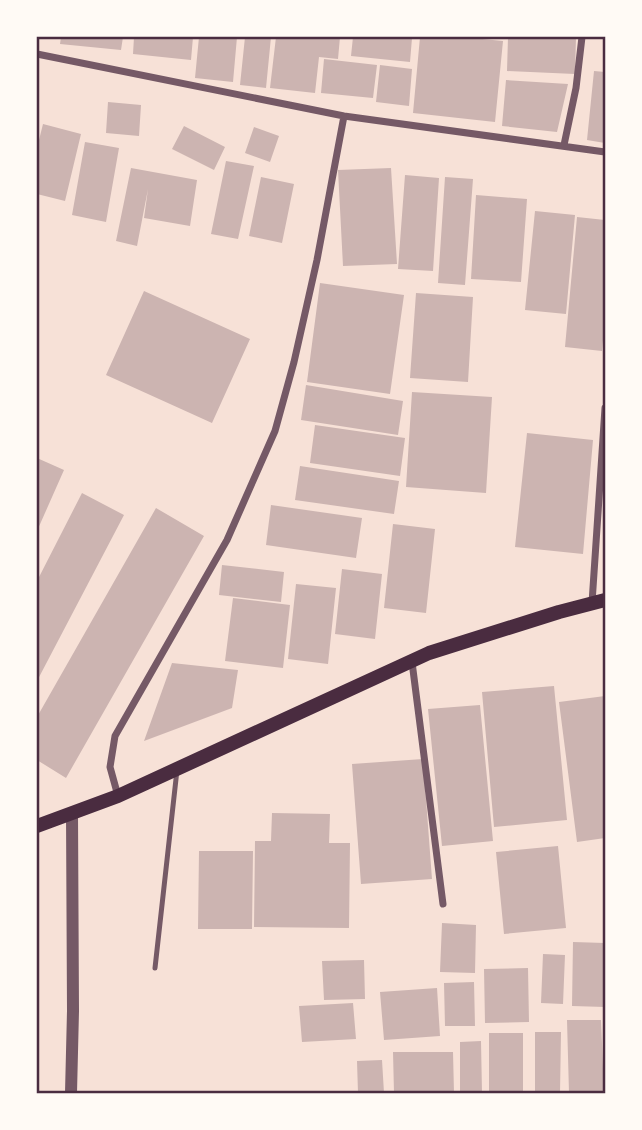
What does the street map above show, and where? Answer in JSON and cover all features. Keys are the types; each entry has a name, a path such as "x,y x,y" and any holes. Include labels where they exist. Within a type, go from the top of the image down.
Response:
{"main road":[{"path":"37,826 118,796 442,649 599,602"}],"street":[{"path":"564,145 576,88 582,37"},
{"path":"37,54 344,116 605,152"},
{"path":"118,796 110,767 115,736 227,540 275,431 317,260 344,116"},
{"path":"599,602 605,408"},
{"path":"412,661 443,904"},
{"path":"71,1093 72,813"}],"lane":[{"path":"155,968 177,770"}],"building":[{"path":"61,37 123,37 121,50 60,44"},
{"path":"134,37 193,37 191,60 133,54"},
{"path":"199,37 237,37 233,82 195,78"},
{"path":"245,37 271,37 266,88 240,85"},
{"path":"276,37 340,37 338,59 319,57 315,93 270,88"},
{"path":"353,37 412,38 410,62 351,56"},
{"path":"420,37 503,41 495,122 413,113"},
{"path":"508,37 576,37 575,74 507,71"},
{"path":"324,59 377,65 373,98 321,93"},
{"path":"380,65 412,69 409,106 376,102"},
{"path":"594,71 605,72 605,143 587,140"},
{"path":"506,80 568,84 557,132 502,126"},
{"path":"108,102 141,105 139,136 106,133"},
{"path":"43,124 81,134 65,201 37,194 37,148"},
{"path":"184,126 225,147 214,170 172,149"},
{"path":"254,127 279,136 270,162 245,153"},
{"path":"85,142 119,148 106,222 72,215"},
{"path":"226,161 254,166 238,239 211,234"},
{"path":"131,168 197,180 190,226 144,218 148,189 137,246 116,241"},
{"path":"391,168 397,264 343,266 338,170"},
{"path":"405,175 439,178 433,271 398,269"},
{"path":"261,177 294,184 282,243 249,236"},
{"path":"445,177 473,179 465,285 438,283"},
{"path":"476,195 527,199 521,282 471,279"},
{"path":"535,211 575,215 566,314 525,310"},
{"path":"577,217 605,220 605,318 602,351 565,347"},
{"path":"320,283 404,295 390,394 307,382"},
{"path":"144,291 250,339 212,423 106,375"},
{"path":"416,293 473,297 468,382 410,378"},
{"path":"306,385 403,401 398,435 301,420"},
{"path":"412,392 492,397 486,493 406,487"},
{"path":"315,425 405,438 400,476 310,463"},
{"path":"527,433 593,440 583,554 515,547"},
{"path":"37,458 64,470 37,531"},
{"path":"300,466 399,481 394,514 295,500"},
{"path":"82,493 124,515 37,681 37,581"},
{"path":"271,505 362,518 356,558 266,545"},
{"path":"156,508 204,536 66,778 37,760 37,717"},
{"path":"393,524 435,529 426,613 384,608"},
{"path":"222,565 284,572 281,602 219,595"},
{"path":"342,569 382,574 375,639 335,634"},
{"path":"296,584 336,588 328,664 288,659"},
{"path":"233,598 290,605 283,668 225,661"},
{"path":"172,663 238,670 232,708 144,741"},
{"path":"554,686 567,820 494,827 482,692"},
{"path":"605,696 605,838 577,842 559,702"},
{"path":"480,705 493,841 442,846 428,709"},
{"path":"423,759 432,879 361,884 352,764"},
{"path":"272,813 330,814 329,843 350,843 349,928 254,927 255,841 271,841"},
{"path":"558,846 566,928 504,934 496,852"},
{"path":"199,851 253,851 252,929 198,929"},
{"path":"442,923 476,925 475,973 440,972"},
{"path":"573,942 605,943 605,1007 572,1006"},
{"path":"543,954 565,955 563,1004 541,1003"},
{"path":"364,960 365,999 324,1000 322,961"},
{"path":"528,968 529,1022 485,1023 484,969"},
{"path":"474,982 475,1026 445,1026 444,983"},
{"path":"437,988 440,1036 384,1040 380,992"},
{"path":"353,1003 356,1039 302,1042 299,1006"},
{"path":"567,1020 601,1020 604,1093 569,1093"},
{"path":"535,1032 561,1032 560,1093 535,1093"},
{"path":"489,1033 523,1033 523,1093 489,1093"},
{"path":"481,1041 482,1093 460,1093 460,1042"},
{"path":"393,1052 453,1052 454,1093 394,1093"},
{"path":"382,1060 384,1093 358,1093 357,1061"}]}
